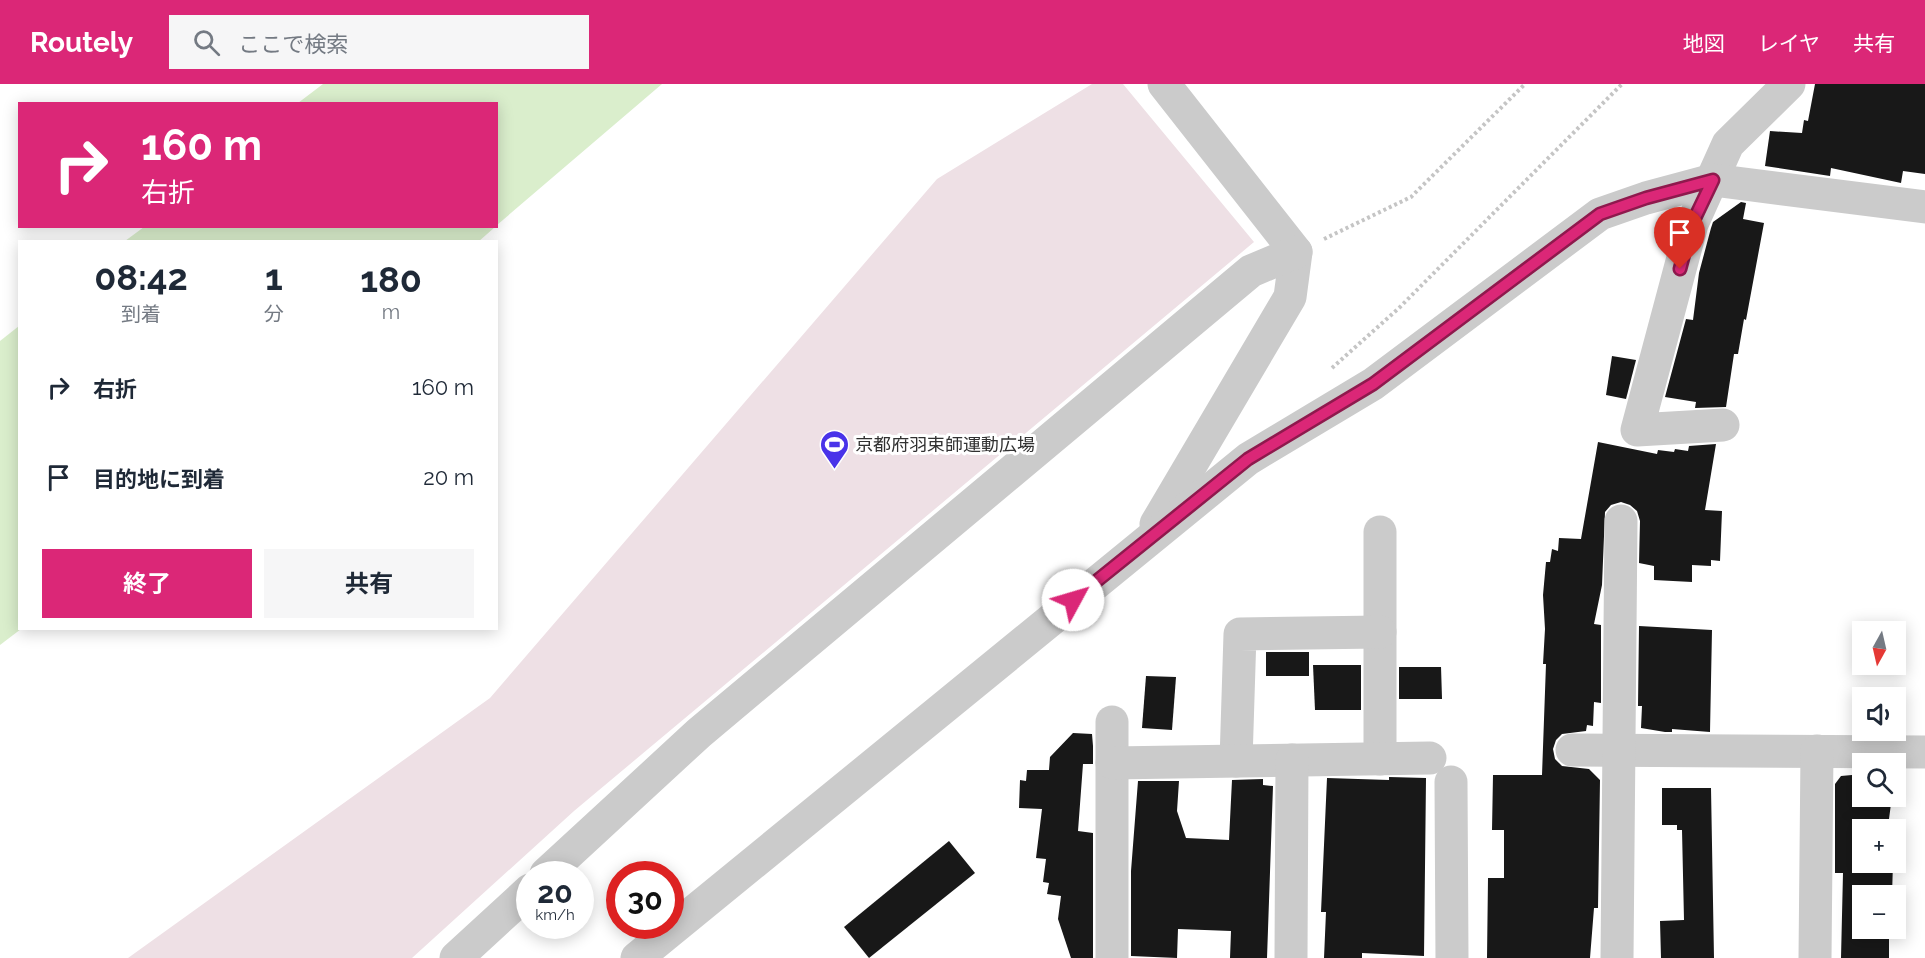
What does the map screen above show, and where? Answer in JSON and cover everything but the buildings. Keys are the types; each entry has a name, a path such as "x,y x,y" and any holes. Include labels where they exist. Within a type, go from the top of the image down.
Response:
{"street":[{"path":"1146,541 1290,297 1296,252 1164,84"},
{"path":"1723,425 1637,430 1692,224 1728,144 1789,84"},
{"path":"637,958 1248,459 1373,384 1600,214 1646,198 1713,180 1925,207"},
{"path":"560,861 699,733 1251,271 1296,252"},
{"path":"1617,958 1621,521"},
{"path":"1380,532 1380,759"},
{"path":"1236,761 1240,634 1380,632"},
{"path":"1112,722 1112,958"},
{"path":"1572,750 1925,752"},
{"path":"1815,958 1817,751"},
{"path":"1112,763 1380,759 1441,770 1452,958"},
{"path":"1291,958 1292,760"},
{"path":"456,958 516,903"}],"path":[{"path":"1296,252 1410,197 1525,84"},
{"path":"1324,375 1400,307 1622,84"}],"shaded area":[{"path":"323,84 662,84 498,224 498,102 299,102"},
{"name":"京都府羽束師運動広場","path":"1092,84 1123,84 1254,242 574,811 519,861 516,861 516,864 412,958 128,958 490,698 937,179"},
{"path":"143,228 494,228 480,240 126,240"},
{"path":"18,327 20,630 0,645 0,341"}],"place":[{"name":"京都府羽束師運動広場","path":"834,470"}],"route":[{"path":"1073,600 1248,459 1373,384 1600,214 1646,198 1713,180 1692,224 1680,269"}]}
